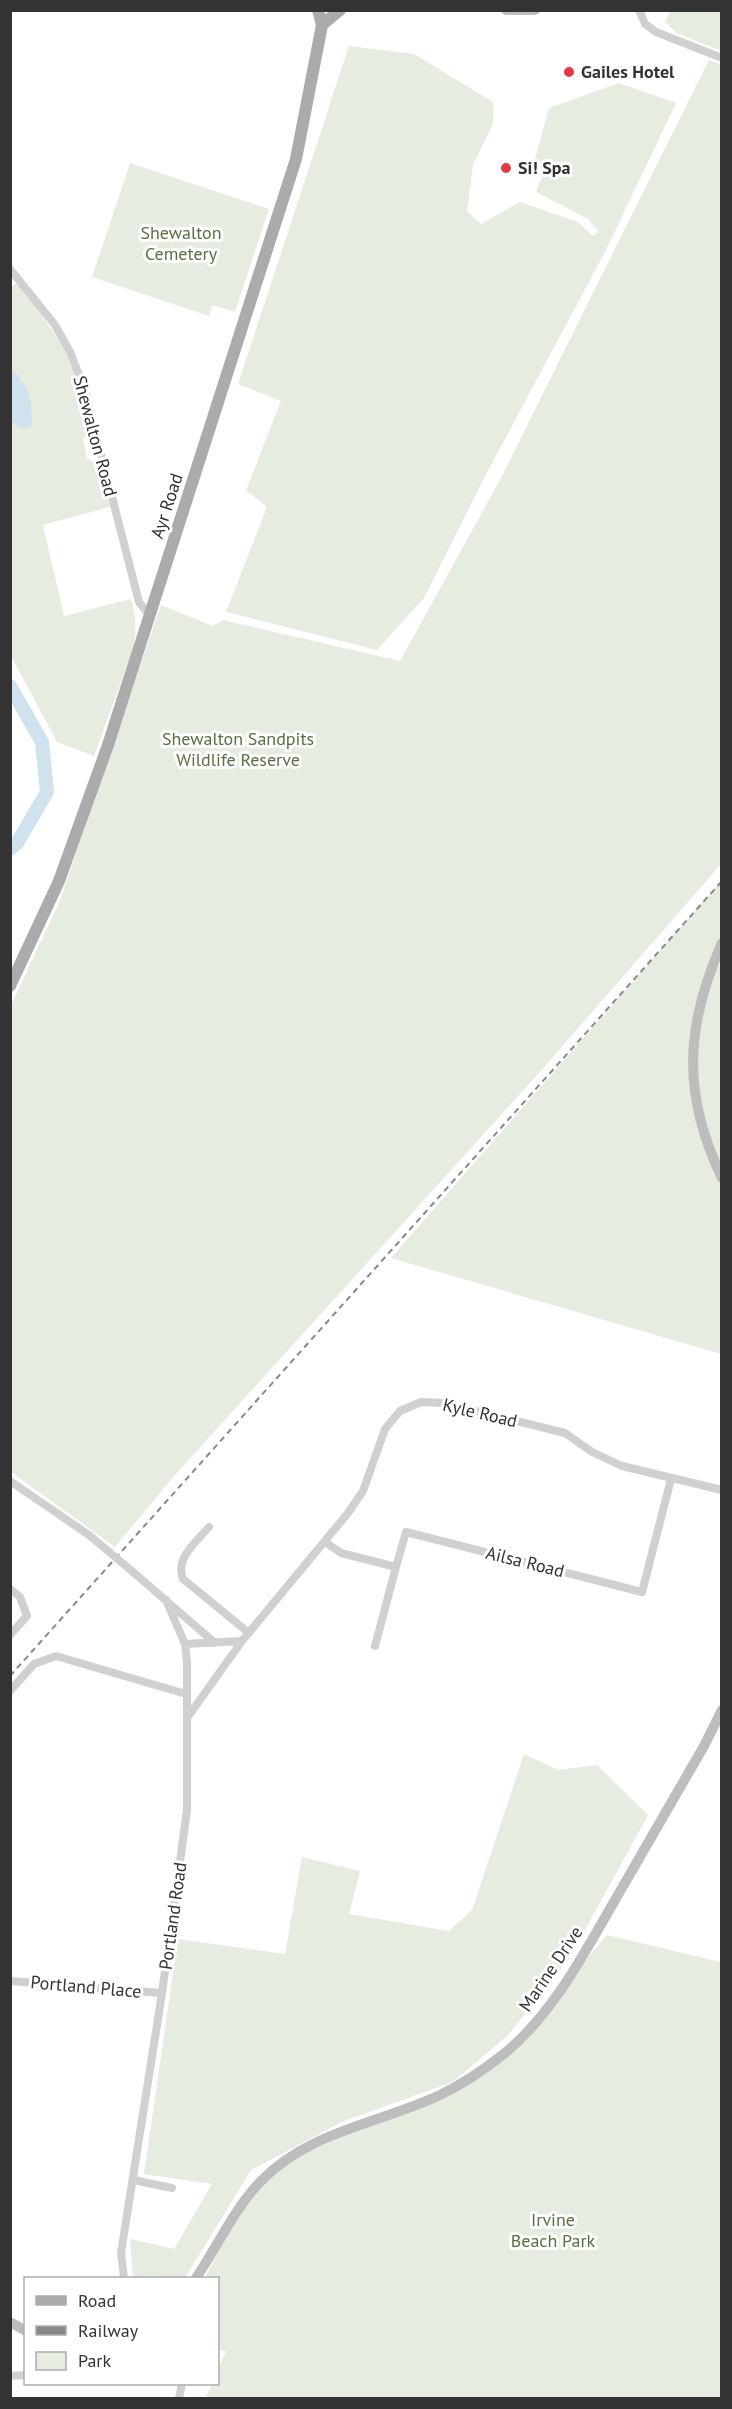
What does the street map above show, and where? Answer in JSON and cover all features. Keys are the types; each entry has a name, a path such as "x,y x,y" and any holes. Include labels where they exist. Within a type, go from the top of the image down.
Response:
{"main road":[{"name":"Ayr Road","path":"10,986 59,881 108,745 296,159 316,45 322,25 318,10"},
{"path":"322,25 340,10"}],"street":[{"path":"506,10 535,10"},
{"path":"639,10 645,24 656,32 722,58"},
{"name":"Shewalton Road","path":"10,269 49,316 70,352 84,388 139,602 150,616"},
{"path":"722,943 705,980 695,1022 691,1063 696,1105 707,1146 722,1178"},
{"name":"Kyle Road","path":"187,1718 242,1641 325,1542 363,1491 385,1429 400,1411 421,1402 443,1403 565,1433 592,1452 622,1466 722,1491"},
{"name":"Ailsa Road","path":"396,1567 406,1532 642,1592 671,1479"},
{"name":"Portland Road","path":"10,1481 89,1535 166,1600 185,1644 186,1810 162,1993 121,2253 125,2277"},
{"path":"209,1527 181,1560 180,1570 183,1579 249,1633"},
{"path":"325,1542 341,1553 396,1567 375,1646"},
{"path":"10,1589 20,1597 27,1616 10,1635"},
{"path":"166,1600 215,1642"},
{"path":"185,1644 242,1641"},
{"path":"10,1691 34,1664 56,1656 186,1694"},
{"name":"Marine Drive","path":"197,2277 234,2214 271,2172 325,2138 438,2096 474,2076 506,2052 535,2024 561,1991 583,1955 704,1746 722,1710"},
{"name":"Portland Place","path":"10,1981 162,1993"},
{"path":"133,2180 172,2188"},
{"path":"10,2322 24,2330"}],"green space":[{"path":"670,11 721,11 721,51 677,33 665,22"},
{"path":"349,46 414,54 493,102 493,124 473,165 467,211 481,224 520,202 578,222 593,236 598,231 588,219 536,192 544,172 534,162 549,108 619,83 676,103 606,250 482,482 424,598 377,650 226,612 267,507 246,490 281,401 238,384"},
{"name":"Shewalton Sandpits Wildlife Reserve","path":"709,60 722,65 721,864 539,1073 175,1475 115,1547 11,1472 11,1005 59,903 161,605 213,626 223,620 400,661 500,480"},
{"name":"Shewalton Cemetery","path":"130,163 269,209 235,312 213,305 209,316 92,277"},
{"path":"17,283 49,325 70,362 92,436 83,438 87,459 100,464 110,507 43,525 64,616 131,599 134,612 133,649 94,756 57,742 11,656 10,288"},
{"path":"721,881 721,1354 391,1258"},
{"path":"524,1754 558,1770 597,1765 648,1815 569,1959 508,2035 453,2082 344,2121 251,2170 186,2277 133,2277 130,2239 174,2249 212,2184 144,2174 178,1939 285,1954 302,1857 360,1871 349,1914 449,1931 472,1910"},
{"name":"Irvine Beach Park","path":"607,1935 721,1962 721,2398 205,2398 212,2385 219,2385 219,2368 226,2351 219,2350 219,2277 206,2277 231,2226 262,2179 290,2159 467,2084 520,2038"}],"water":[{"path":"11,369 22,380 28,394 32,417 32,425 29,428 19,428 11,420"}],"waterway":[{"path":"10,686 42,742 47,792 17,843 10,849"}],"railway":[{"path":"10,1676 722,881"}],"place":[{"name":"Gailes Hotel","path":"569,72"},
{"name":"Si! Spa","path":"506,168"}]}
